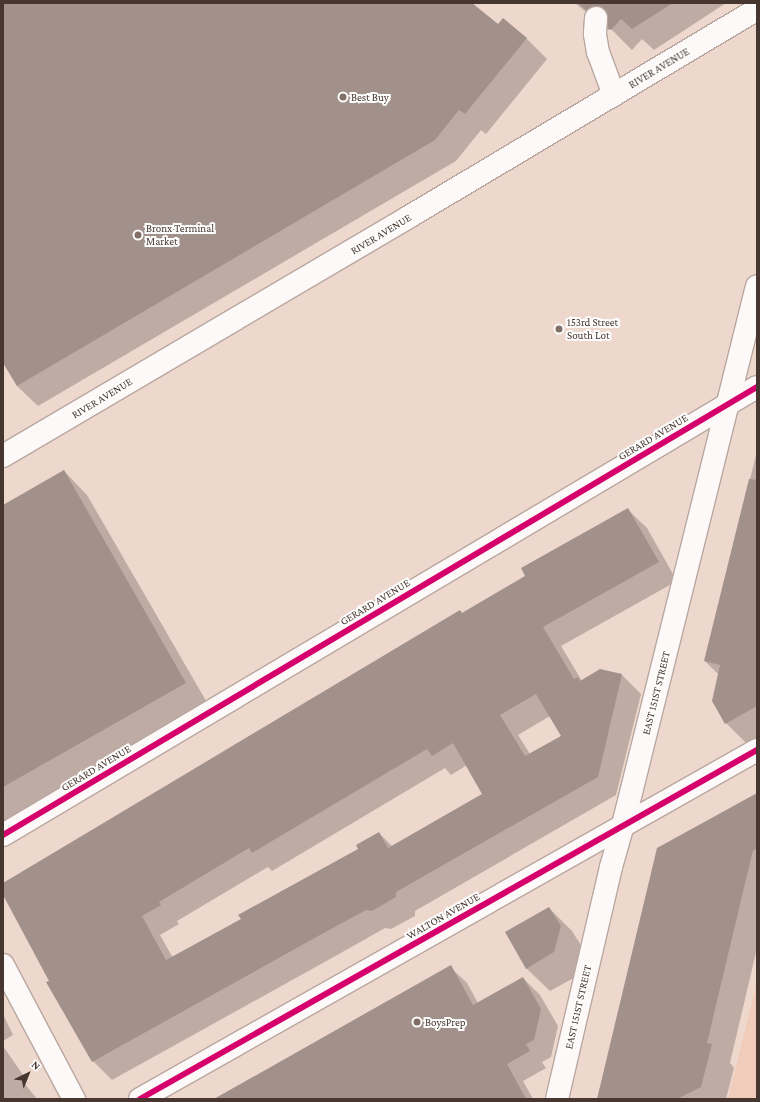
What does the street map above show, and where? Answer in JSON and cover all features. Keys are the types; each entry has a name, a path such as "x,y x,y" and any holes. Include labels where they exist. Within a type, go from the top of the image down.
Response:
{"street":[{"name":"RIVER AVENUE","path":"3,456 757,9"},
{"path":"596,18 595,34 598,52 614,95"},
{"name":"EAST 151ST STREET","path":"557,1099 611,867 623,825 729,404 757,286"},
{"name":"GERARD AVENUE","path":"3,835 757,387"},
{"name":"WALTON AVENUE","path":"140,1099 757,750"},
{"path":"3,965 74,1099"}],"shaded area":[{"path":"757,982 757,1099 728,1099"}],"building":[{"name":"Bronx Terminal Market","path":"3,3 472,3 498,24 503,18 527,38 465,114 459,110 435,140 17,386 3,363"},
{"path":"578,3 673,3 632,29 621,19 611,30 608,28 607,13 603,8 596,6 586,10"},
{"path":"64,470 186,683 3,787 3,505"},
{"path":"749,479 757,480 757,706 725,724 712,701 720,665 704,661"},
{"path":"628,508 659,562 543,627 574,679 578,677 580,681 600,669 622,674 598,777 396,892 396,897 372,911 366,910 92,1062 46,982 49,981 3,895 3,883 460,610 462,613 525,576 521,568","holes":["536,694 561,736 525,756 500,715","453,743 482,794 388,848 379,832 356,845 358,849 238,915 241,919 166,960 142,916 161,905 159,902 249,848 252,853 427,749 432,756"]},
{"path":"757,793 757,849 753,850 707,1043 712,1044 701,1087 677,1099 597,1099 657,848"},
{"path":"549,907 561,926 554,952 526,969 505,932"},
{"name":"BoysPrep","path":"451,965 473,1005 523,977 541,1009 534,1040 526,1044 530,1051 507,1064 526,1099 214,1099"}],"cycle path":[{"path":"3,835 757,387"},
{"path":"140,1099 757,750"}],"place":[{"name":"Best Buy","path":"343,97"},
{"name":"Bronx Terminal Market","path":"138,235"},
{"name":"153rd Street South Lot","path":"559,329"},
{"name":"BoysPrep","path":"417,1022"}]}
